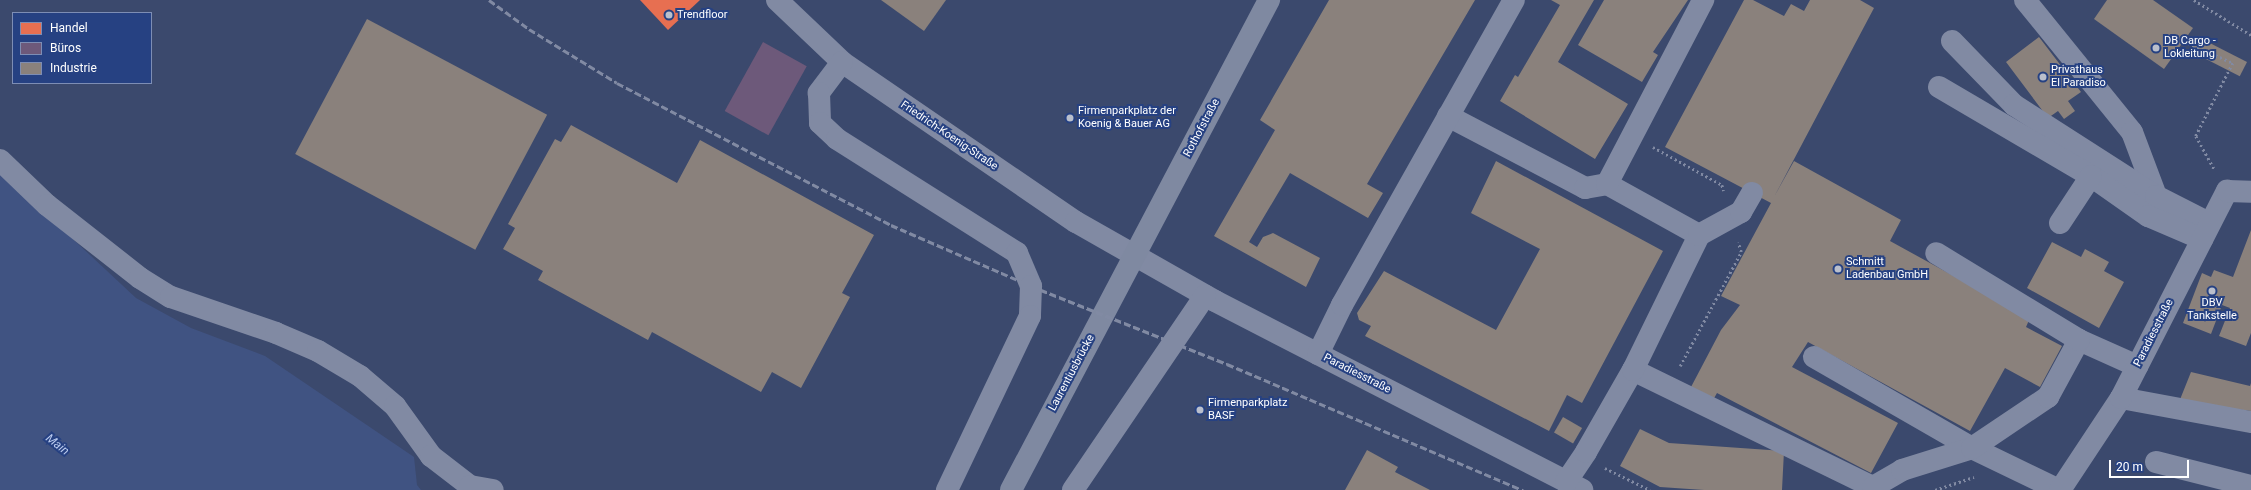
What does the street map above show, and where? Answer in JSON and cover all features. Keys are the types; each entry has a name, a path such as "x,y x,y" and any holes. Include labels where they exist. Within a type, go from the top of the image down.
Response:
{"main road":[{"name":"Rothofstraße","path":"1134,255 1269,0"},
{"name":"Laurentiusbrücke","path":"1011,490 1134,255"}],"street":[{"name":"Friedrich-Koenig-Straße","path":"777,0 842,62 1076,222 1134,255"},
{"path":"1318,354 1342,305 1514,0"},
{"path":"1607,184 1703,0"},
{"path":"2025,0 2132,132 2156,196"},
{"path":"1952,41 2014,105 2156,196 2205,231"},
{"path":"842,62 819,93 820,123 837,139 1017,254 1031,286 1030,316 947,490"},
{"path":"1938,87 2091,176 2148,216 2205,231"},
{"path":"1448,116 1585,188 1607,184 1699,235"},
{"path":"0,160 47,205 140,278 171,297 269,330 318,351 360,376 395,406 431,456 470,486 493,490"},
{"path":"2060,223 2091,176"},
{"path":"2227,191 2251,192"},
{"name":"Paradiesstraße","path":"2059,490 2121,398 2205,231 2227,191"},
{"path":"1574,486 1584,457 1633,370 1699,235 1741,212 1752,193"},
{"path":"1936,253 2079,340 2137,366"},
{"name":"Paradiesstraße","path":"1134,255 1205,296 1574,486"},
{"path":"1073,490 1205,296"},
{"path":"1633,370 1873,487 1902,470 1972,448 2048,398 2079,340"},
{"path":"1814,357 1972,448 2059,490"},
{"path":"2121,398 2251,422"},
{"path":"2156,462 2251,486"}],"path":[{"path":"2194,0 2251,35"},
{"path":"2188,43 2233,63 2196,136 2227,191"},
{"path":"1584,457 1650,490"},
{"path":"1934,490 2006,465"}],"water":[{"name":"Main","path":"0,171 136,298 191,328 265,356 414,457 417,485 421,490 0,490"}],"building: Handel":[{"name":"Trendfloor","path":"640,0 700,0 668,30"}],"building: Büros":[{"path":"763,42 807,66 768,135 725,111"}],"building: Industrie":[{"path":"881,0 946,0 924,31"},
{"path":"1329,0 1475,0 1367,184 1383,193 1368,218 1290,173 1249,242 1257,247 1263,237 1273,233 1320,258 1306,287 1214,236 1275,130 1260,120"},
{"path":"1551,0 1594,0 1558,62 1628,104 1595,159 1500,101 1515,75 1518,77 1560,5"},
{"path":"1604,0 1688,0 1653,52 1658,55 1642,82 1578,45"},
{"path":"1744,0 1753,0 1784,16 1791,4 1804,11 1810,0 1860,0 1874,8 1774,197 1794,161 1901,220 1890,241 2030,318 2026,327 2062,346 2040,387 2005,368 1970,431 1808,342 1792,367 1898,423 1871,473 1717,393 1713,400 1691,387 1721,330 1740,305 1721,296 1771,203 1665,147"},
{"name":"DB Cargo - Lokleitung","path":"2107,0 2153,0 2193,28 2164,69 2094,19"},
{"path":"367,19 547,115 475,250 295,154"},
{"name":"Privathaus El Paradiso","path":"2039,37 2081,92 2068,101 2075,111 2064,119 2058,111 2048,118 2006,62"},
{"path":"2198,37 2247,62 2240,76 2191,51"},
{"path":"571,125 677,183 700,140 874,235 842,293 850,297 801,388 772,372 761,392 652,332 648,340 538,280 543,271 503,249 515,228 508,224 555,139 561,142"},
{"path":"1496,161 1663,251 1582,403 1567,395 1549,431 1365,336 1371,326 1359,320 1357,313 1384,271 1496,330 1540,249 1471,213"},
{"path":"2251,230 2251,333 2246,346 2219,336 2230,308 2222,305 2211,334 2183,323 2202,273 2211,277 2214,270 2233,277"},
{"path":"2052,242 2081,257 2085,249 2109,262 2104,271 2124,282 2099,328 2027,288"},
{"path":"2191,372 2250,386 2251,383 2251,411 2179,402"},
{"path":"1563,417 1582,428 1573,444 1554,433"},
{"path":"1640,429 1669,443 1784,451 1782,490 1704,490 1660,487 1620,466"},
{"path":"1367,450 1398,467 1395,472 1430,490 1345,490"}],"railway":[{"path":"489,0 529,29 617,83 891,225 1031,286 1227,364 1523,490"}],"place":[{"name":"Trendfloor","path":"669,15"},
{"name":"DB Cargo - Lokleitung","path":"2156,48"},
{"name":"Privathaus El Paradiso","path":"2043,77"},
{"name":"Firmenparkplatz der Koenig & Bauer AG","path":"1070,118"},
{"name":"Schmitt Ladenbau GmbH","path":"1838,269"},
{"name":"DBV Tankstelle","path":"2212,291"},
{"name":"Firmenparkplatz BASF","path":"1200,410"}]}
